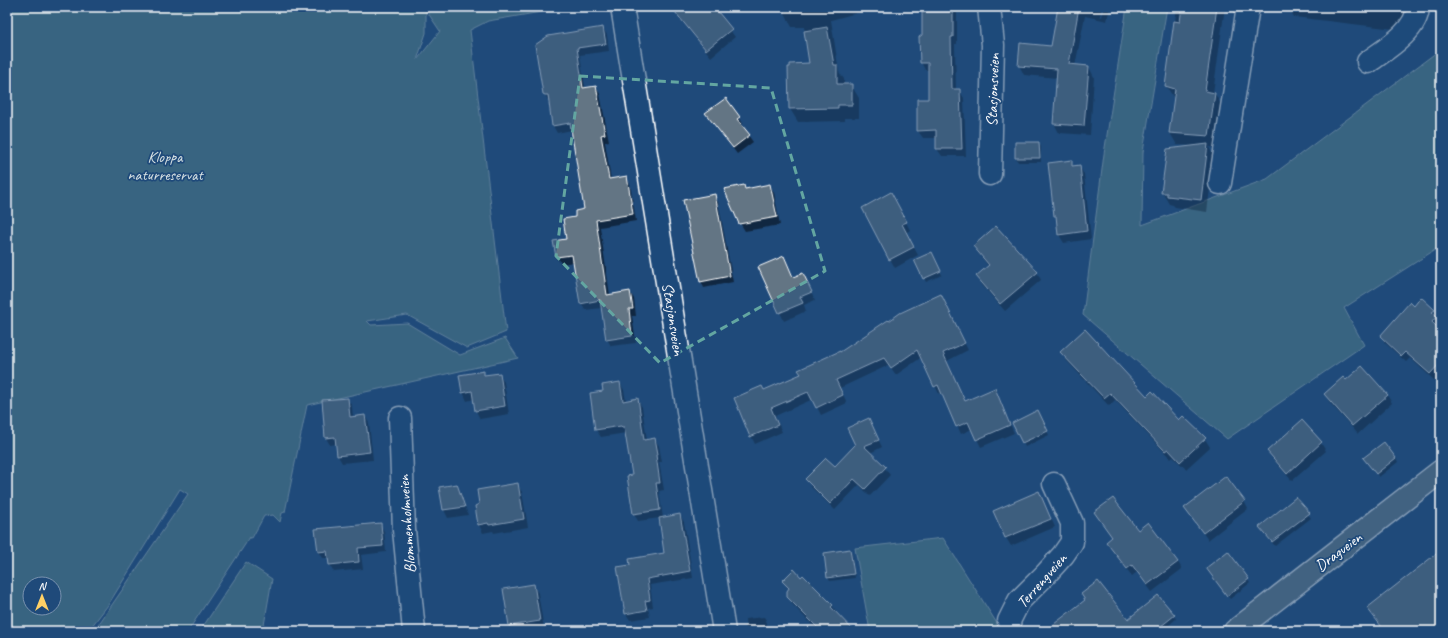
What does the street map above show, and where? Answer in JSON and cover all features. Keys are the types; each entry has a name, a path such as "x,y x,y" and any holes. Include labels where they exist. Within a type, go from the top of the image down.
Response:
{"main road":[{"name":"Dragveien","path":"1235,631 1441,471"}],"street":[{"name":"Stasjonsveien","path":"622,7 724,631"},
{"name":"Stasjonsveien","path":"989,7 994,45 990,174"},
{"path":"1220,183 1248,7"},
{"path":"1368,62 1402,38 1417,14 1418,7"},
{"name":"Blommenholmveien","path":"400,418 404,530 414,631"},
{"name":"Terrengveien","path":"1010,631 1009,621 1019,601 1063,556 1072,542 1072,523 1054,484"}],"highlighted area":[{"path":"580,76 771,88 825,271 660,363 556,256"}],"green space":[{"name":"Kloppa naturreservat","path":"7,7 571,7 488,21 470,30 506,332 467,348 407,315 367,321 371,325 407,323 460,355 505,338 518,358 307,405 285,512 282,513 280,522 273,515 264,516 252,538 250,537 188,631 94,631 188,494 180,489 108,605 88,631 7,631","holes":["426,10 440,31 417,60 426,33"]},
{"path":"1127,7 1167,7 1143,152 1142,225 1267,179 1441,49 1441,246 1344,308 1364,345 1227,439 1083,315 1104,154"},
{"path":"943,538 998,625 998,631 870,631 855,548"},
{"path":"246,562 272,579 263,631 200,631"}],"building":[{"path":"671,7 714,7 732,29 706,50"},
{"path":"1058,7 1079,7 1069,64 1089,66 1084,126 1053,124 1057,69 1018,66 1020,43 1051,46"},
{"path":"1182,7 1217,7 1205,91 1215,93 1209,136 1169,133 1175,89 1165,86 1174,21 1180,22"},
{"path":"922,12 953,12 953,37 951,37 952,89 960,89 962,149 936,149 936,130 917,131 917,99 928,99 928,63 920,63 919,37 922,35"},
{"path":"603,27 606,44 577,48 583,88 596,86 605,134 601,135 609,179 627,176 633,214 596,220 607,295 630,291 633,309 629,309 632,336 606,340 600,300 580,304 572,255 556,257 553,241 566,239 563,219 575,217 575,211 584,209 570,123 552,126 548,95 543,94 535,45 548,36"},
{"path":"827,27 834,65 837,65 837,84 852,84 852,105 838,105 838,108 789,109 788,67 790,67 790,64 809,63 804,31"},
{"path":"726,98 740,117 737,119 750,135 733,148 705,113"},
{"path":"1015,142 1039,142 1040,158 1015,158"},
{"path":"1208,144 1201,200 1167,196 1167,193 1161,193 1167,149"},
{"path":"1072,160 1072,166 1080,165 1087,231 1058,235 1056,216 1054,216 1048,163"},
{"path":"770,184 777,217 739,224 724,189 744,185 745,189"},
{"path":"891,192 907,222 902,224 914,247 889,260 862,208"},
{"path":"715,194 730,276 700,282 683,200"},
{"path":"996,226 1038,272 1000,304 976,276 989,265 973,246"},
{"path":"932,252 941,271 923,279 914,260"},
{"path":"784,256 793,277 803,273 812,292 800,297 803,303 779,313 758,267"},
{"path":"941,294 965,343 943,353 965,401 995,388 1010,425 976,440 968,422 956,427 938,385 934,387 917,350 891,368 884,358 836,380 843,395 816,408 808,392 771,408 778,425 750,437 734,398 762,386 764,390 801,374 798,370 840,352 900,313"},
{"path":"1421,297 1435,310 1432,312 1437,316 1432,322 1441,331 1441,362 1430,374 1405,352 1401,356 1380,336 1410,302 1414,306"},
{"path":"1085,329 1147,396 1152,391 1179,420 1183,416 1206,438 1180,462 1168,449 1165,451 1110,393 1104,398 1060,352"},
{"path":"1362,366 1388,395 1352,426 1324,394 1343,377 1346,380"},
{"path":"484,371 484,375 500,373 505,406 475,411 472,391 462,393 459,375"},
{"path":"620,382 623,401 638,398 644,440 655,438 658,454 656,455 660,483 656,483 660,510 633,514 627,476 632,475 624,427 621,426 595,430 590,393 603,391 602,385"},
{"path":"348,398 350,417 365,415 370,452 337,456 335,437 325,438 322,400"},
{"path":"1038,410 1048,431 1022,443 1012,423"},
{"path":"869,418 879,440 864,446 886,467 865,489 854,479 830,504 805,479 826,458 835,466 855,445 847,428"},
{"path":"1302,420 1322,442 1287,474 1267,451"},
{"path":"1384,442 1396,458 1376,474 1363,458"},
{"path":"1226,476 1245,501 1203,533 1184,508"},
{"path":"518,483 524,519 489,525 488,523 478,525 475,506 479,504 477,490"},
{"path":"457,484 465,507 443,510 439,487"},
{"path":"1039,491 1051,519 1005,538 993,511"},
{"path":"1296,497 1310,513 1272,542 1259,527"},
{"path":"1113,498 1138,530 1148,522 1178,562 1147,585 1132,565 1127,569 1106,542 1112,537 1094,512"},
{"path":"680,514 690,571 647,579 650,600 645,601 647,610 625,614 617,567 630,565 629,559 664,553 659,518"},
{"path":"381,523 383,546 358,548 359,562 329,565 327,551 318,552 315,529"},
{"path":"850,549 854,574 827,578 824,553"},
{"path":"1441,550 1441,631 1385,631 1367,608"},
{"path":"1228,551 1249,579 1227,596 1206,568"},
{"path":"794,569 801,577 803,575 833,605 831,607 854,631 821,631 787,597 787,591 789,588 782,581"},
{"path":"1098,581 1128,619 1158,595 1175,615 1155,631 1045,631 1085,600 1081,594"},
{"path":"534,584 540,621 509,626 503,589"}]}
